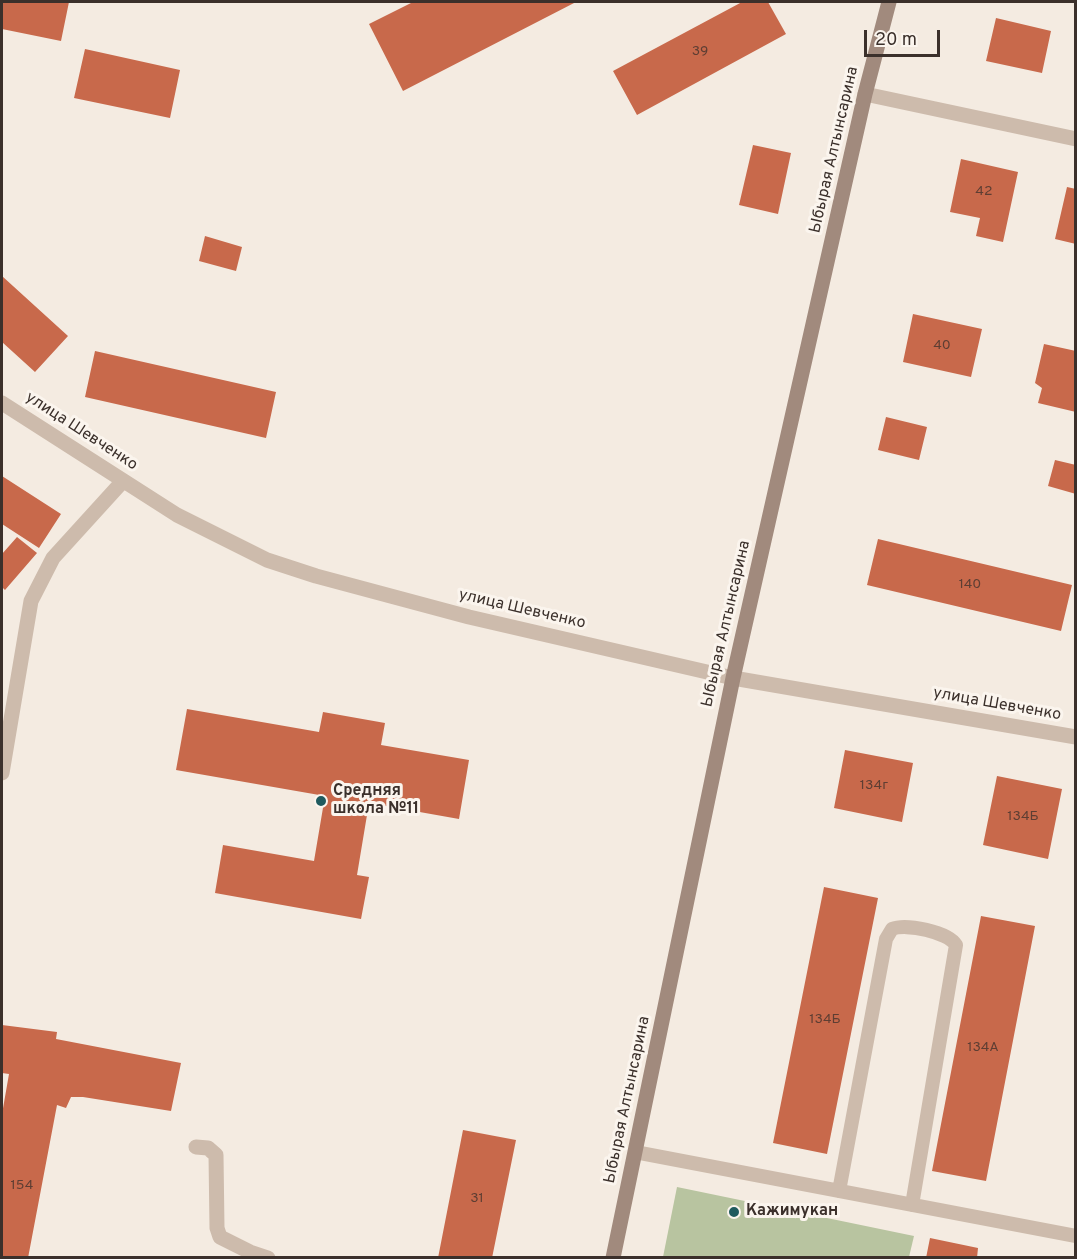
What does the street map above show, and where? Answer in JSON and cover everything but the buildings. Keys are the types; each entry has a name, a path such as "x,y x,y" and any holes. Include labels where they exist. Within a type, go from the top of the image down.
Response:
{"street":[{"name":"Ыбырая Алтынсарина","path":"613,1257 733,678 866,94 890,2"},
{"path":"866,94 1076,139"},
{"name":"улица Шевченко","path":"2,403 177,515 225,541 286,566 468,616 733,678 1076,737"},
{"path":"2,773 31,601 53,558 123,481"},
{"path":"195,1147 207,1148 216,1155 217,1228 220,1237 250,1252 268,1257"}],"lane":[{"path":"839,1191 886,939 892,929 904,926 949,936 956,945 912,1204"},
{"path":"635,1152 1076,1236"}],"green space":[{"name":"Кажимукан","path":"677,1187 914,1236 909,1257 663,1257"}],"place":[{"name":"Средняя школа №11","path":"321,801"},
{"name":"Кажимукан","path":"734,1212"}]}
